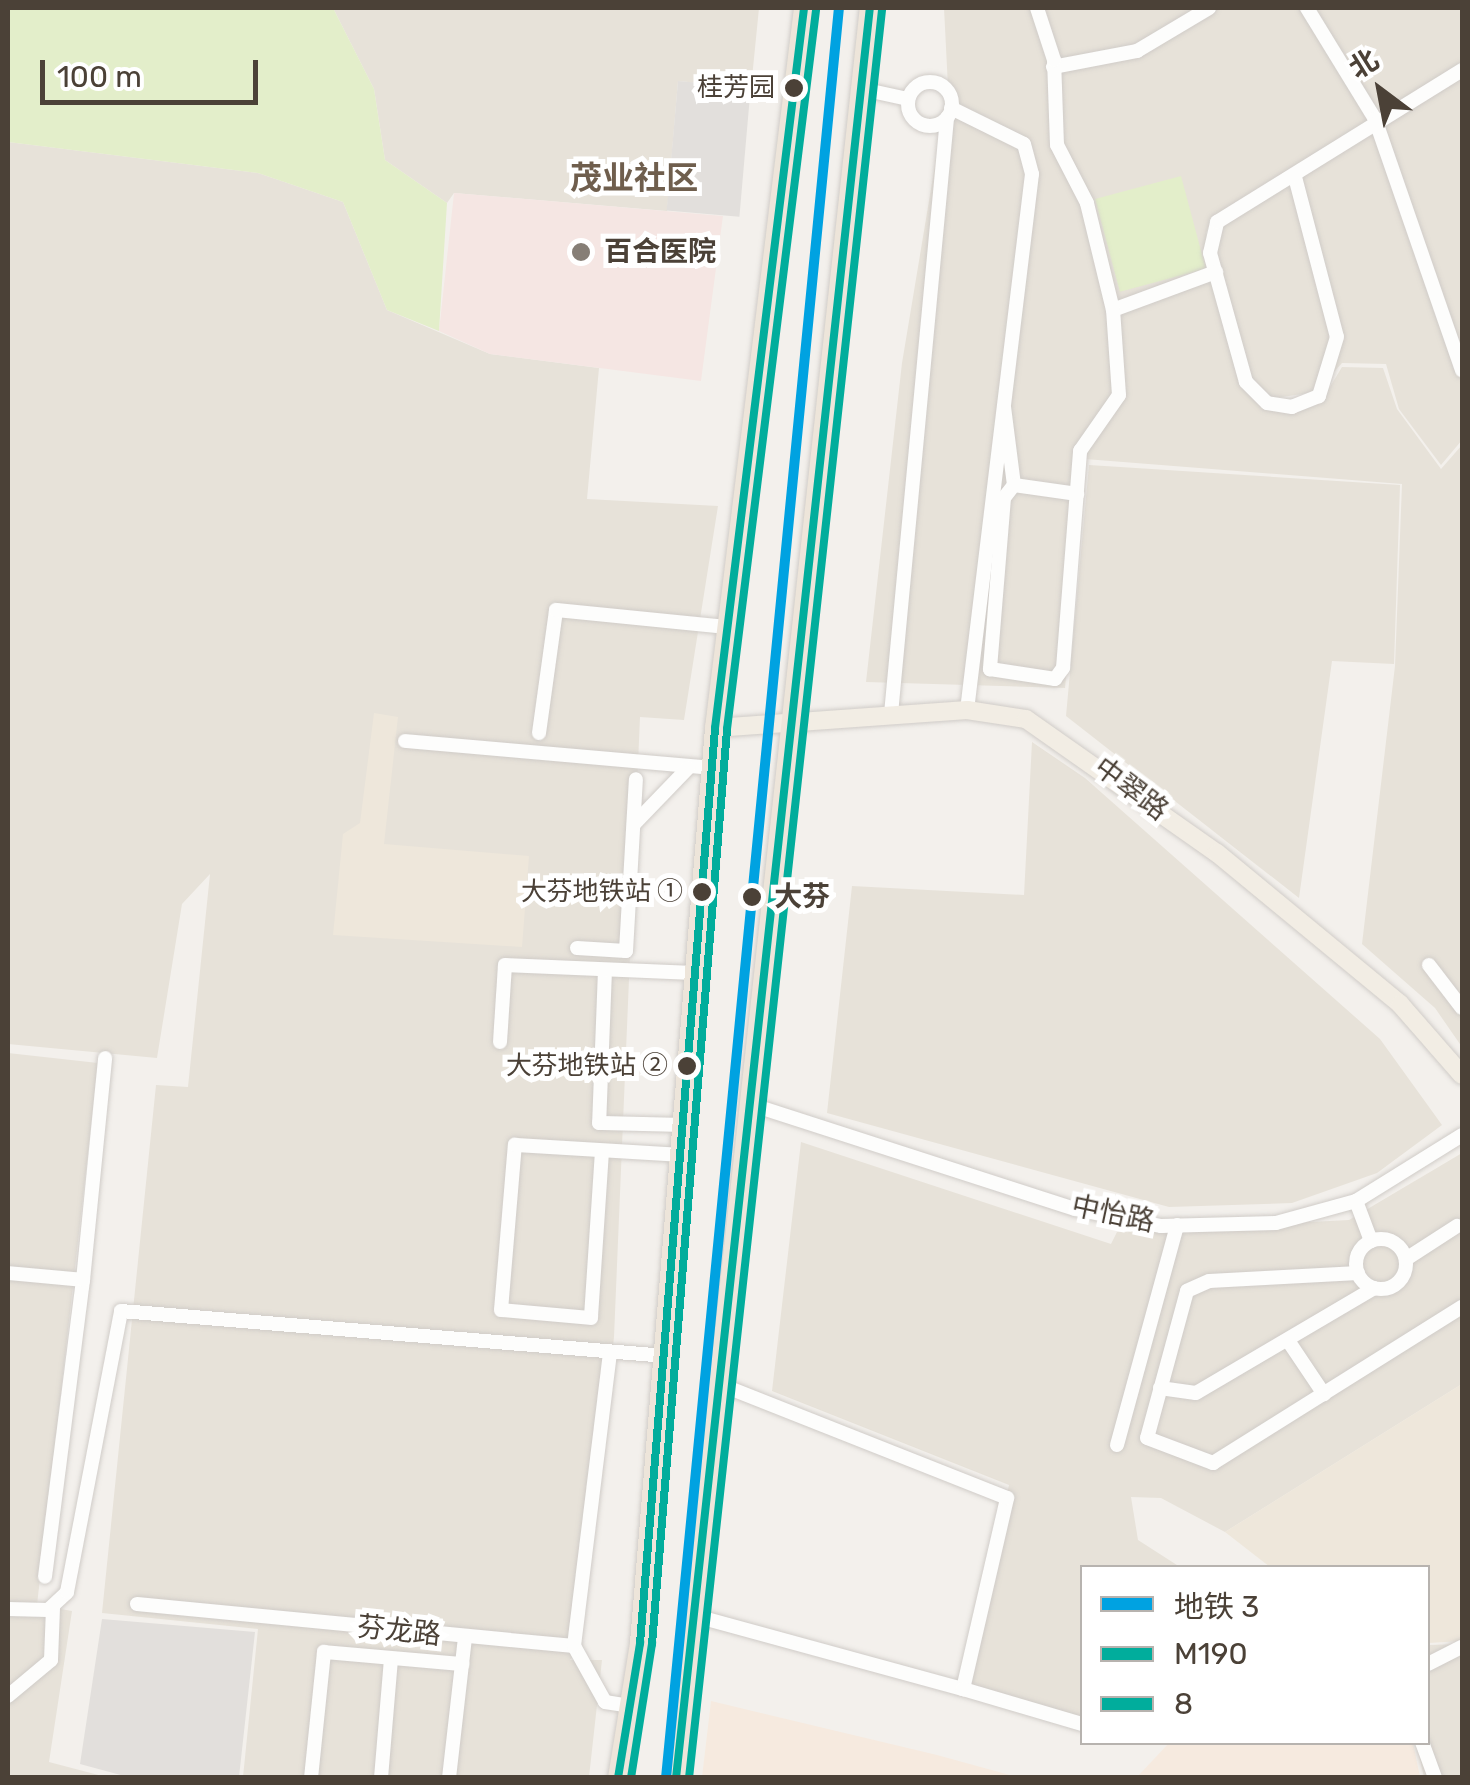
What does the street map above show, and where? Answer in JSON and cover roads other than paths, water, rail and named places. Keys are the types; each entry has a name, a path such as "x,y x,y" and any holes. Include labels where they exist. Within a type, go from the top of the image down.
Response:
{"highway":[{"path":"618,1778 630,1706 666,1356 715,728 804,8"},
{"path":"676,1778 756,1106 870,8"}],"main road":[{"name":"中翠路","path":"715,728 796,719 966,710 1026,719 1066,740 1400,1004 1462,1075"}],"street":[{"path":"1001,386 1014,486 1004,498 989,660 1000,676 1061,675 1080,451 1119,396 1114,310 1087,204 1057,145 1054,67 1037,8"},
{"path":"1054,67 1137,51 1209,8"},
{"path":"1307,8 1376,119 1462,370"},
{"path":"1295,177 1337,337 1320,396 1292,407 1268,403 1246,382 1216,272 1217,222 1295,177 1376,119 1462,70"},
{"path":"862,88 908,98 934,82 949,113 891,714"},
{"path":"908,98 920,124 949,113 1030,155 966,710"},
{"path":"1114,310 1216,272"},
{"path":"1014,486 1078,494"},
{"path":"539,733 556,610 728,627"},
{"path":"405,741 712,768"},
{"path":"634,824 688,768"},
{"path":"577,948 626,951 636,779"},
{"path":"500,1042 504,965 698,973"},
{"path":"1429,965 1462,1008"},
{"path":"605,970 599,1123 687,1125"},
{"path":"46,1578 83,1280 105,1058"},
{"name":"中怡路","path":"756,1106 1075,1209 1178,1225 1276,1223 1356,1201 1462,1135"},
{"path":"602,1151 591,1318 501,1310 515,1144 684,1154"},
{"path":"1356,1201 1371,1241"},
{"path":"1116,1446 1178,1225"},
{"path":"1160,1388 1196,1394 1374,1288 1400,1281 1406,1259 1457,1226"},
{"path":"1374,1288 1358,1273 1357,1255 1371,1241 1396,1243 1406,1259"},
{"path":"8,1273 83,1280"},
{"path":"1358,1273 1209,1281 1187,1290 1148,1438 1213,1464 1462,1306"},
{"path":"8,1696 50,1660 53,1608 69,1587 121,1311 666,1356"},
{"path":"1289,1342 1324,1394"},
{"path":"610,1352 574,1646 606,1702 630,1706"},
{"path":"724,1386 1007,1498 964,1688"},
{"name":"芬龙路","path":"138,1604 574,1646"},
{"path":"8,1609 53,1608"},
{"path":"696,1616 1080,1723"},
{"path":"449,1778 465,1638"},
{"path":"1430,1663 1462,1647"},
{"path":"312,1778 324,1652 462,1664"},
{"path":"381,1778 391,1658"},
{"path":"1423,1745 1435,1778"}],"metro line":[{"name":"3","path":"666,1778 839,8"}],"place":[{"name":"桂芳园","path":"794,88"},
{"name":"百合医院","path":"581,252"},
{"name":"大芬地铁站 ①","path":"702,892"},
{"name":"大芬","path":"752,897"},
{"name":"大芬地铁站 ②","path":"687,1066"}],"district":[{"name":"茂业社区","path":"634,178"}]}
